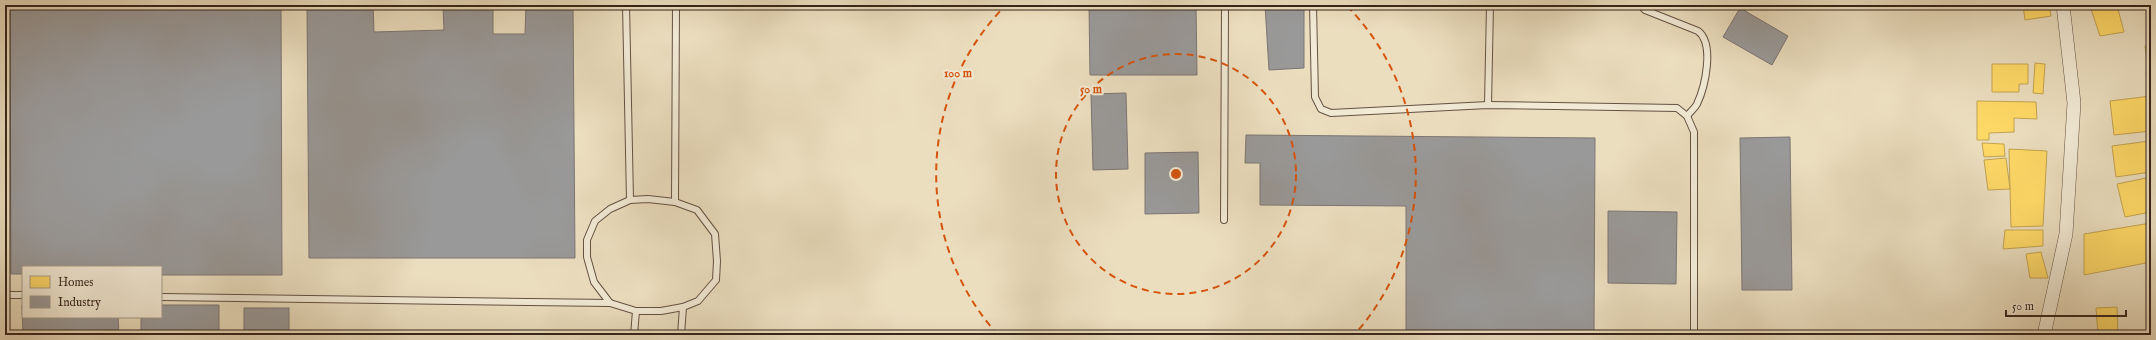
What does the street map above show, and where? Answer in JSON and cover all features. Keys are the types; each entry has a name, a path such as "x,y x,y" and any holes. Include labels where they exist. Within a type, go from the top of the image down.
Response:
{"street":[{"path":"2044,335 2066,234 2074,103 2063,5"}],"lane":[{"path":"626,5 630,200"},
{"path":"675,202 676,5"},
{"path":"1224,5 1224,220"},
{"path":"1313,5 1315,97 1321,109 1332,113 1488,105 1677,108 1687,116 1694,132 1694,335"},
{"path":"1488,105 1490,5"},
{"path":"1640,5 1645,10 1698,31 1702,35 1707,46 1707,69 1697,105 1687,116"},
{"path":"162,297 610,303 636,311 661,311 683,307 698,300 716,280 717,261 714,234 696,210 675,202 648,199 630,200 610,209 595,221 587,240 586,258 594,282 610,303"},
{"path":"5,295 22,295"},
{"path":"681,335 683,307"},
{"path":"634,335 636,311"}],"building: Homes":[{"path":"2023,5 2049,5 2051,16 2025,20"},
{"path":"2117,5 2124,32 2100,36 2091,9"},
{"path":"2145,46 2151,46 2151,59 2147,59"},
{"path":"2035,63 2045,64 2043,94 2033,93"},
{"path":"1992,64 2028,64 2028,84 2019,84 2019,92 1992,92"},
{"path":"2146,73 2151,73 2151,87 2148,87"},
{"path":"2151,96 2151,131 2114,135 2110,101"},
{"path":"1977,101 2036,102 2037,119 2014,118 2014,132 1989,133 1989,140 1977,140"},
{"path":"2150,141 2151,172 2116,177 2112,146"},
{"path":"1982,143 2004,144 2005,156 1984,157"},
{"path":"2009,149 2047,151 2043,226 2011,227"},
{"path":"2006,158 2010,189 1988,190 1984,160"},
{"path":"2151,177 2151,212 2125,217 2117,184"},
{"path":"2151,223 2151,262 2084,275 2084,234"},
{"path":"2005,230 2043,230 2043,246 2003,249"},
{"path":"2041,252 2048,278 2030,278 2026,254"},
{"path":"2117,307 2118,335 2098,335 2096,308"}],"building: Industry":[{"path":"10,5 281,5 282,275 162,275 162,266 22,266 22,274 11,274"},
{"path":"307,5 373,5 374,32 444,30 443,5 493,5 493,34 525,34 526,5 573,5 575,258 309,258"},
{"path":"1089,5 1196,5 1197,75 1090,75"},
{"path":"1265,5 1304,5 1304,68 1269,70"},
{"path":"1740,8 1788,36 1772,65 1723,37"},
{"path":"1126,93 1128,169 1093,170 1091,94"},
{"path":"1246,135 1595,138 1594,335 1406,335 1406,206 1260,205 1260,163 1245,163"},
{"path":"1790,137 1792,290 1742,290 1740,138"},
{"path":"1198,152 1199,213 1145,214 1145,153"},
{"path":"1608,211 1677,212 1676,284 1608,283"},
{"path":"162,305 219,305 219,335 141,335 141,318 162,318"},
{"path":"244,308 289,308 289,335 244,335"},
{"path":"22,318 118,318 119,335 23,335"}]}
